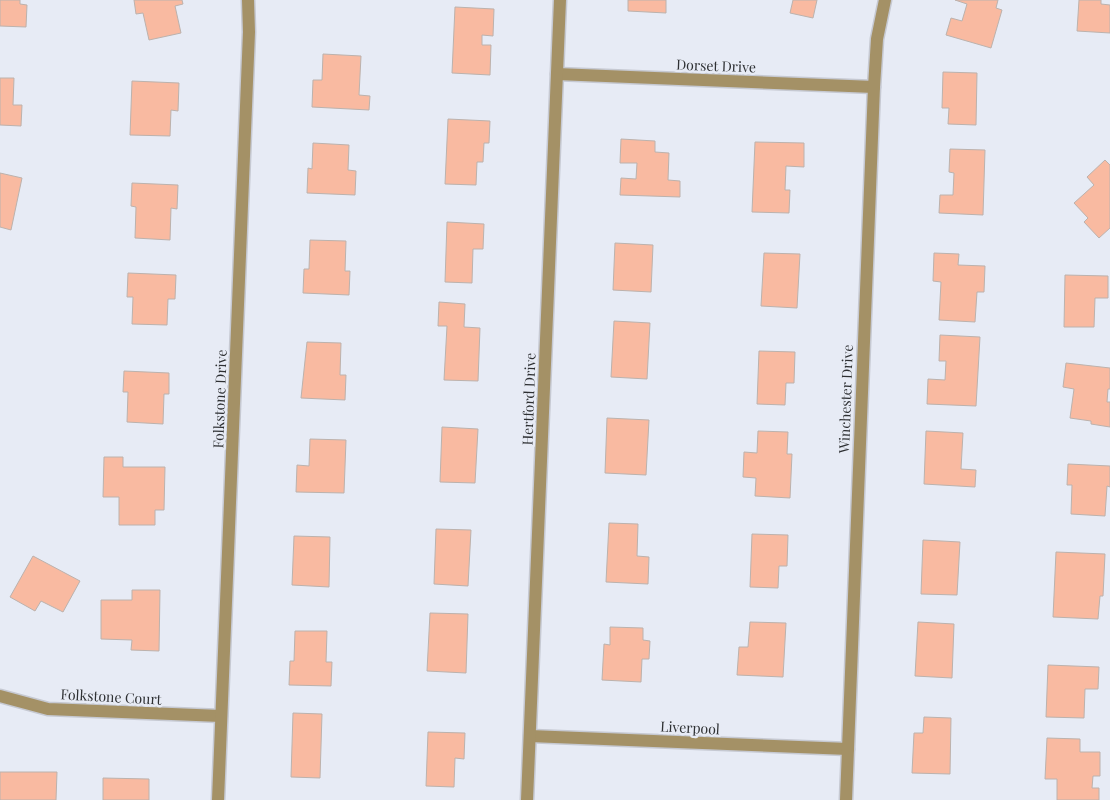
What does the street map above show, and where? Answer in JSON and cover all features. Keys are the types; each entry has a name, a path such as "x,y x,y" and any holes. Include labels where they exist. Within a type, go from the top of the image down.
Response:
{"street":[{"name":"Folkstone Drive","path":"218,800 249,32 248,0"},
{"name":"Hertford Drive","path":"527,800 560,0"},
{"name":"Winchester Drive","path":"846,800 874,87 877,39 885,0"},
{"name":"Dorset Drive","path":"557,74 874,87"},
{"name":"Folkstone Court","path":"0,696 48,709 222,716"},
{"name":"Liverpool","path":"530,736 848,749"}],"building":[{"path":"0,0 20,0 20,4 27,5 26,27 0,26"},
{"path":"134,0 182,0 183,4 175,6 181,33 149,40 143,13 136,14"},
{"path":"628,0 666,0 666,13 628,11"},
{"path":"793,0 817,0 813,18 790,13"},
{"path":"955,0 998,0 996,8 1002,10 991,48 946,35 951,18 962,21 967,4"},
{"path":"1079,0 1101,0 1101,4 1110,5 1110,33 1077,31"},
{"path":"455,7 494,9 493,36 482,35 482,45 491,45 490,75 452,73"},
{"path":"323,54 361,56 359,95 370,96 369,110 312,107 313,80 322,80"},
{"path":"943,72 977,73 976,125 948,124 949,108 942,108"},
{"path":"0,78 14,78 13,105 22,105 21,126 0,125"},
{"path":"132,81 179,83 178,111 171,110 170,136 130,135"},
{"path":"448,119 490,121 489,143 484,143 483,162 477,162 476,185 445,184"},
{"path":"621,139 655,141 655,152 669,153 668,180 680,181 680,197 620,195 621,178 636,179 637,163 620,163"},
{"path":"755,142 804,143 804,167 786,166 785,190 790,190 789,213 752,212"},
{"path":"313,143 349,145 348,170 356,171 355,195 307,193 308,168 312,169"},
{"path":"950,149 985,150 983,215 939,213 940,195 953,195 954,173 949,172"},
{"path":"1105,160 1110,165 1110,228 1099,238 1084,222 1088,218 1074,203 1094,185 1087,177"},
{"path":"0,173 22,178 11,230 0,227"},
{"path":"132,183 178,185 177,209 171,208 170,240 135,238 136,207 131,206"},
{"path":"447,222 484,224 483,249 473,249 472,283 445,282"},
{"path":"310,240 346,241 345,271 350,271 349,295 303,293 304,269 309,269"},
{"path":"615,243 653,245 651,292 613,290"},
{"path":"764,253 800,254 797,308 761,306"},
{"path":"934,253 959,254 958,265 985,266 984,292 977,292 975,322 939,320 941,282 933,281"},
{"path":"128,273 176,275 175,299 168,299 167,325 132,324 133,297 127,297"},
{"path":"1065,275 1108,276 1108,298 1095,298 1094,327 1064,327"},
{"path":"439,302 465,304 464,327 480,328 478,381 444,380 447,326 438,326"},
{"path":"614,321 650,323 647,379 611,377"},
{"path":"940,335 980,337 976,406 927,404 928,379 945,380 946,361 939,361"},
{"path":"307,342 341,343 340,375 346,375 345,400 301,398"},
{"path":"759,351 795,352 794,383 786,383 785,405 757,404"},
{"path":"1066,363 1110,368 1110,389 1108,389 1107,402 1110,402 1110,427 1091,424 1091,421 1070,418 1074,389 1063,387"},
{"path":"124,371 169,373 169,394 164,394 163,424 127,422 128,392 123,392"},
{"path":"607,418 649,420 646,475 605,473"},
{"path":"442,427 478,429 475,483 440,482"},
{"path":"758,431 788,432 787,454 792,454 790,498 755,496 756,478 743,477 744,452 757,453"},
{"path":"926,431 963,433 961,469 976,470 975,487 924,484"},
{"path":"310,439 346,440 344,493 296,492 297,465 309,466"},
{"path":"104,457 123,457 123,467 165,467 164,510 155,510 155,525 119,525 119,497 103,497"},
{"path":"1068,464 1110,466 1110,487 1107,486 1105,516 1071,514 1072,485 1067,485"},
{"path":"609,523 638,524 637,556 649,557 648,584 606,582"},
{"path":"436,529 471,530 468,586 434,584"},
{"path":"752,534 788,535 787,566 779,566 778,588 750,587"},
{"path":"294,536 330,537 329,587 292,585"},
{"path":"923,540 960,542 957,595 921,594"},
{"path":"1056,552 1105,554 1103,596 1100,596 1098,619 1053,617"},
{"path":"33,556 80,581 63,612 41,601 35,611 10,597"},
{"path":"132,590 160,590 159,651 131,650 132,640 101,639 101,600 132,600"},
{"path":"430,613 468,614 466,673 427,671"},
{"path":"750,622 786,623 783,677 737,675 739,647 748,647"},
{"path":"918,622 954,624 952,678 915,676"},
{"path":"610,627 643,628 643,640 650,641 649,659 642,659 641,682 602,680 604,644 610,645"},
{"path":"295,631 327,631 326,662 332,662 331,686 289,685 290,661 294,661"},
{"path":"1048,665 1099,667 1098,689 1085,689 1084,718 1046,717"},
{"path":"293,713 322,714 320,778 291,777"},
{"path":"924,717 951,718 950,774 912,773 914,733 923,733"},
{"path":"428,732 465,733 464,759 455,758 454,787 426,786"},
{"path":"1047,738 1080,739 1080,752 1100,752 1100,776 1093,776 1092,788 1099,788 1099,800 1057,800 1057,779 1045,779"},
{"path":"0,772 57,772 56,800 0,800"},
{"path":"103,778 149,779 149,800 103,800"}]}
